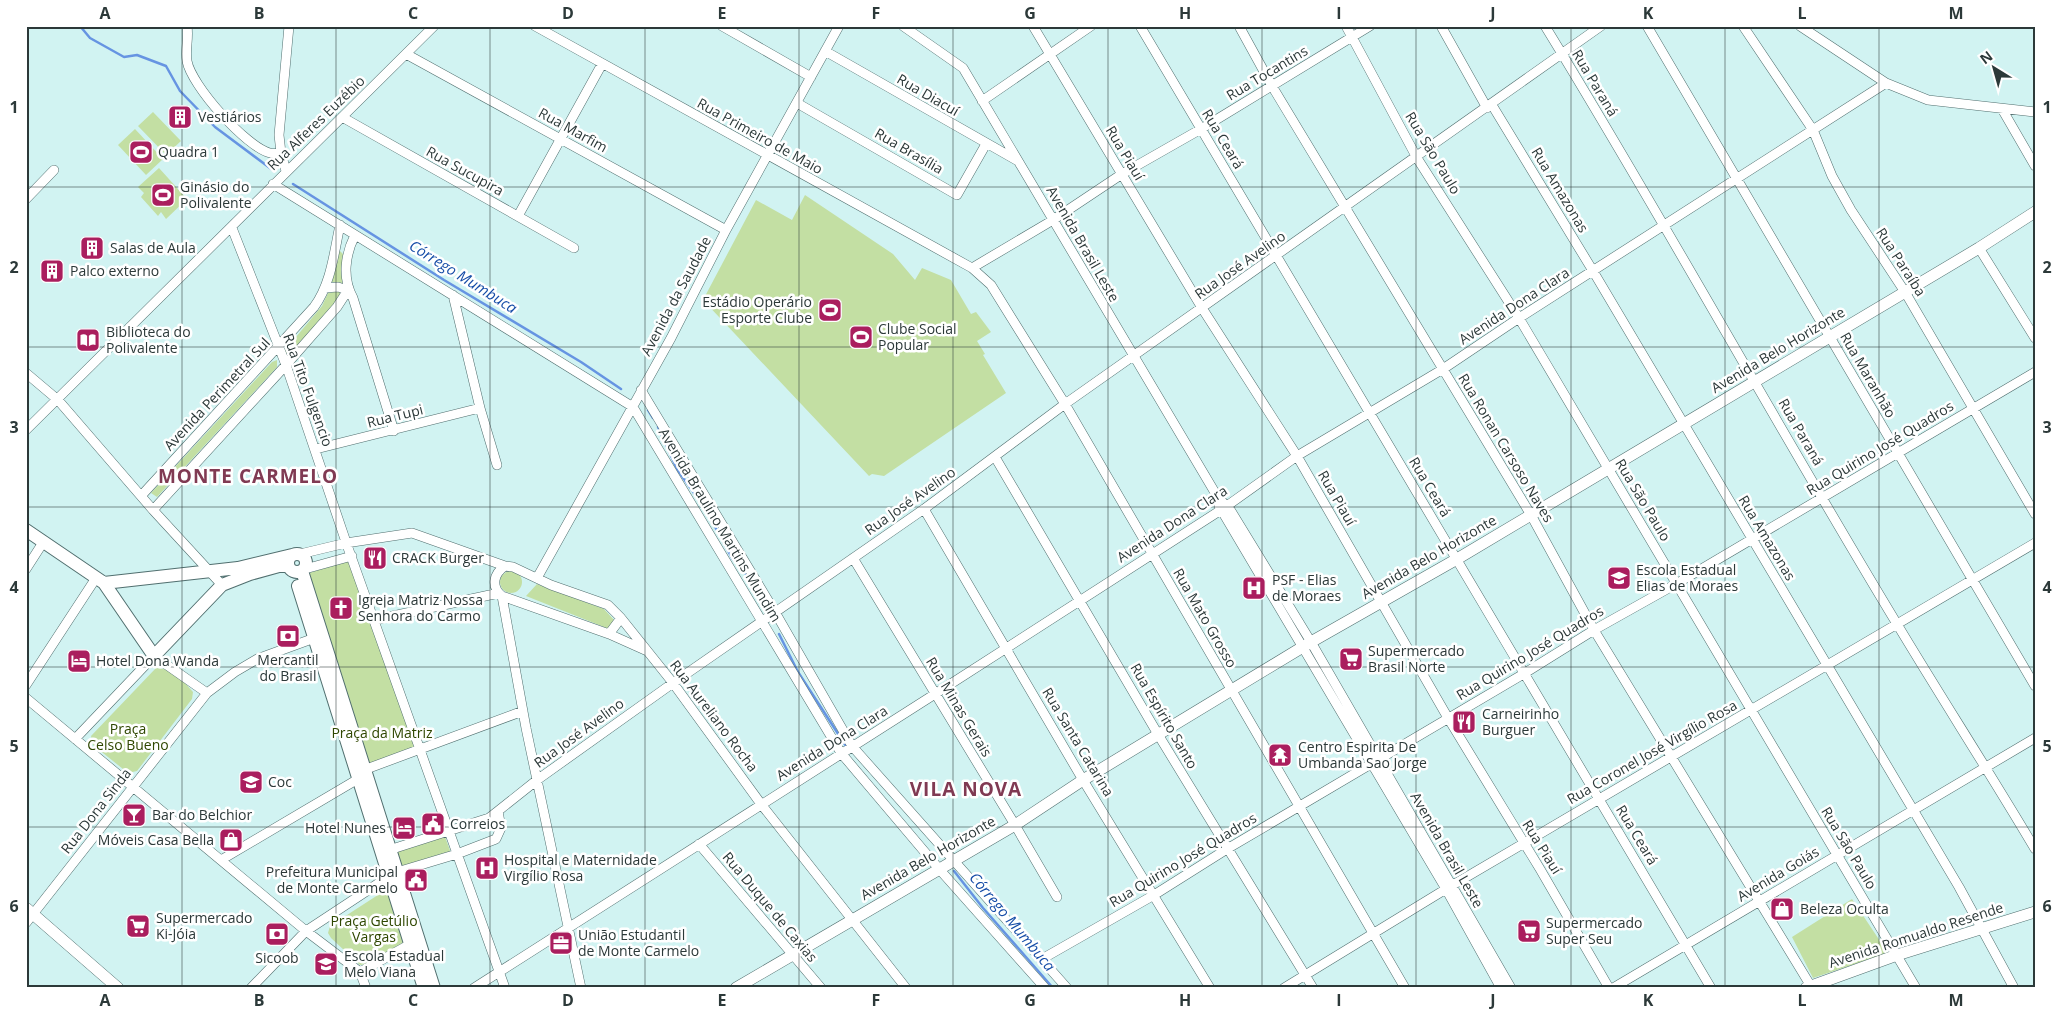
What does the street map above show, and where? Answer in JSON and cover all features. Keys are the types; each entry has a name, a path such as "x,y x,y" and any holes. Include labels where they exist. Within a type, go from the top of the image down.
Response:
{"main road":[{"path":"26,530 100,581 154,656 222,585 250,574 279,566 297,565"},
{"path":"100,581 238,568 297,565"},
{"path":"297,565 360,774 415,941 434,988"},
{"path":"415,941 424,988"}],"street":[{"path":"187,26 187,61 191,72 209,99 222,116 246,138 271,154 281,152"},
{"path":"286,171 279,135 288,26"},
{"name":"Rua Alferes Euzébio","path":"26,430 434,26"},
{"name":"Rua Primeiro de Maio","path":"534,26 972,268"},
{"path":"722,26 811,77"},
{"name":"Avenida da Saudade","path":"537,578 633,406 726,230 839,26"},
{"name":"Avenida Brasil Leste","path":"903,26 963,68 1133,357 1307,644 1490,960 1511,988"},
{"name":"Rua Piauí","path":"1033,26 1202,308 1297,456 1448,718 1523,844 1540,869 1609,988"},
{"path":"982,101 1091,26"},
{"name":"Rua Ceará","path":"1140,26 1600,798 1711,988"},
{"name":"Rua Ronan Carsoso Naves","path":"1240,26 1272,86 1531,515 1594,630 1810,987"},
{"name":"Rua São Paulo","path":"1346,26 1417,158 1519,318 1916,988"},
{"name":"Rua Tocantins","path":"972,268 1053,220 1122,174 1201,130 1370,26"},
{"name":"Rua Amazonas","path":"1441,26 1593,271 1913,810 1982,928 2014,988"},
{"name":"Rua Paraná","path":"1545,26 1664,225 1897,624 2035,850"},
{"name":"Rua José Avelino","path":"385,851 489,818 537,780 673,683 924,509 1065,404 1490,107 1561,53 1602,26"},
{"name":"Rua Maranhão","path":"1647,26 2035,686"},
{"name":"Rua Paraíba","path":"1743,26 1813,130 1832,176 1851,210 1905,292 2035,514"},
{"path":"1800,26 1886,83 1928,100 2035,112"},
{"name":"Rua Diacuí","path":"825,51 1018,161"},
{"name":"Rua Marfim","path":"406,54 726,230"},
{"path":"518,216 602,64"},
{"name":"Avenida Dona Clara","path":"474,988 1224,508 1297,456 1443,369 1519,318 1886,83"},
{"name":"Rua Brasília","path":"797,103 957,194 986,144"},
{"path":"2002,108 2035,166"},
{"name":"Rua Sucupira","path":"342,117 574,248"},
{"path":"26,199 54,170"},
{"name":"Avenida Braulino Martins Mundim","path":"274,184 633,406 842,753 940,870 1045,988"},
{"name":"Avenida Belo Horizonte","path":"736,988 940,870 1015,825 1083,780 1232,692 1307,644 1457,559 1979,248 2035,212"},
{"name":"Avenida Perimetral Sul","path":"142,496 278,348 321,298 340,225"},
{"name":"Rua Tito Fulgencio","path":"232,228 286,365 316,449 346,543 421,748 505,988"},
{"path":"355,235 346,257 348,290 353,298 394,431"},
{"path":"1979,248 2035,338"},
{"name":"Rua Mato Grosso","path":"972,268 991,285 1065,404 1406,988"},
{"path":"325,288 338,287 348,290"},
{"path":"153,510 286,365 337,307 348,290"},
{"path":"453,295 480,408 496,465"},
{"name":"Rua Quirino José Quadros","path":"1042,959 1154,895 1227,849 1525,673 1594,630 1676,584 2035,372"},
{"path":"26,373 58,400 153,510 222,585"},
{"name":"Avenida Braulino Martins Mundim","path":"640,392 775,612 852,746 953,862 1067,988"},
{"name":"Rua Tupi","path":"316,449 480,408"},
{"name":"Rua Espírito Santo","path":"995,457 1159,736 1313,988"},
{"name":"Rua Santa Catarina","path":"924,509 1083,780 1210,988"},
{"name":"Rua Aureliano Rocha","path":"297,565 346,543 412,533 505,566 513,567 551,585 608,605 621,618 673,683 761,804 906,988"},
{"path":"26,569 44,541"},
{"name":"Rua Coronel José Virgílio Rosa","path":"1284,988 1600,798 2035,542"},
{"path":"297,565 352,556"},
{"name":"Rua Minas Gerais","path":"853,558 1015,825 1057,898"},
{"path":"505,566 496,574 494,579 500,595 581,988"},
{"path":"26,685 100,581"},
{"path":"374,620 500,595 609,634 647,651"},
{"path":"609,634 621,618"},
{"name":"Rua Dona Sinda","path":"28,915 207,693 235,672 257,659 318,636"},
{"path":"75,739 154,656 207,693"},
{"path":"26,698 306,931 360,972 366,988"},
{"path":"221,860 360,774 421,748 523,711"},
{"name":"Avenida Goiás","path":"1613,988 2035,738"},
{"path":"251,988 306,931 393,874 457,854 496,839 501,828 498,811"},
{"name":"Rua Duque de Caxias","path":"699,844 820,988"},
{"name":"Avenida Romualdo Resende","path":"1810,987 1897,955 2035,912"},
{"path":"28,915 118,988"},
{"path":"360,972 415,941"},
{"name":"Avenida Brasil Leste","path":"1490,960 1501,988"}],"green space":[{"path":"153,112 181,141 166,155 138,126"},
{"name":"Quadra 1","path":"135,129 163,159 146,175 118,145"},
{"name":"Ginásio do Polivalente","path":"159,168 187,199 166,219 161,212 158,216 141,197 144,193 138,187"},
{"name":"Clube Social Popular","path":"805,195 893,254 915,280 922,268 951,280 971,314 976,312 991,332 977,341 985,354 983,355 1006,393 884,476 872,474 869,476 703,300 756,200 792,220"},
{"path":"339,250 343,254 341,272 343,283 332,282"},
{"path":"340,291 340,295 334,305 290,354 286,353 285,350 322,306 328,293"},
{"path":"277,360 277,367 157,497 151,493 272,362"},
{"name":"Praça da Matriz","path":"347,561 351,566 414,746 411,749 367,765 308,579 309,573"},
{"path":"507,571 515,571 522,578 522,586 515,593 507,593 500,586 500,578"},
{"path":"537,584 604,609 615,621 609,629 526,596"},
{"name":"Praça Celso Bueno","path":"156,668 172,672 181,679 193,692 192,699 137,771 128,773 93,745 91,736"},
{"path":"444,834 451,853 398,870 393,852"},
{"name":"Praça Getúlio Vargas","path":"387,892 392,895 404,942 367,964 360,965 331,938 328,933 330,926 381,893"},
{"path":"1852,899 1888,953 1813,978 1792,937"}],"waterway":[{"name":"Córrego Mumbuca","path":"80,26 90,38 124,57 137,55 166,66 180,91 215,127 274,171"},
{"name":"Córrego Mumbuca","path":"293,184 444,280 581,362 621,389"},
{"name":"Córrego Mumbuca","path":"648,410 653,418"},
{"name":"Córrego Mumbuca","path":"658,427 677,469 706,510 732,558 743,569 765,608"},
{"name":"Córrego Mumbuca","path":"779,634 798,672 846,746"},
{"name":"Córrego Mumbuca","path":"954,871 983,908 1053,988"}],"place":[{"name":"Vestiários","path":"180,117"},
{"name":"Quadra 1","path":"141,152"},
{"name":"Ginásio do Polivalente","path":"163,195"},
{"name":"Salas de Aula","path":"92,248"},
{"name":"Palco externo","path":"52,271"},
{"name":"Estádio Operário Esporte Clube","path":"830,310"},
{"name":"Clube Social Popular","path":"861,337"},
{"name":"Biblioteca do Polivalente","path":"88,340"},
{"name":"CRACK Burger","path":"375,558"},
{"name":"Escola Estadual Elias de Moraes","path":"1619,578"},
{"name":"PSF - Elias de Moraes","path":"1254,588"},
{"name":"Igreja Matriz Nossa Senhora do Carmo","path":"341,608"},
{"name":"Mercantil do Brasil","path":"288,636"},
{"name":"Supermercado Brasil Norte","path":"1351,659"},
{"name":"Hotel Dona Wanda","path":"79,661"},
{"name":"Carneirinho Burguer","path":"1464,722"},
{"name":"Centro Espirita De Umbanda Sao Jorge","path":"1280,755"},
{"name":"Coc","path":"251,782"},
{"name":"Bar do Belchior","path":"134,815"},
{"name":"Correios","path":"433,824"},
{"name":"Hotel Nunes","path":"404,828"},
{"name":"Móveis Casa Bella","path":"231,840"},
{"name":"Hospital e Maternidade Virgílio Rosa","path":"487,868"},
{"name":"Prefeitura Municipal de Monte Carmelo","path":"416,880"},
{"name":"Beleza Oculta","path":"1782,909"},
{"name":"Supermercado Ki-Jóia","path":"138,926"},
{"name":"Supermercado Super Seu","path":"1529,931"},
{"name":"Sicoob","path":"277,934"},
{"name":"União Estudantil de Monte Carmelo","path":"561,943"},
{"name":"Escola Estadual Melo Viana","path":"326,964"}],"district":[{"name":"MONTE CARMELO","path":"248,476"},
{"name":"VILA NOVA","path":"966,789"}]}
